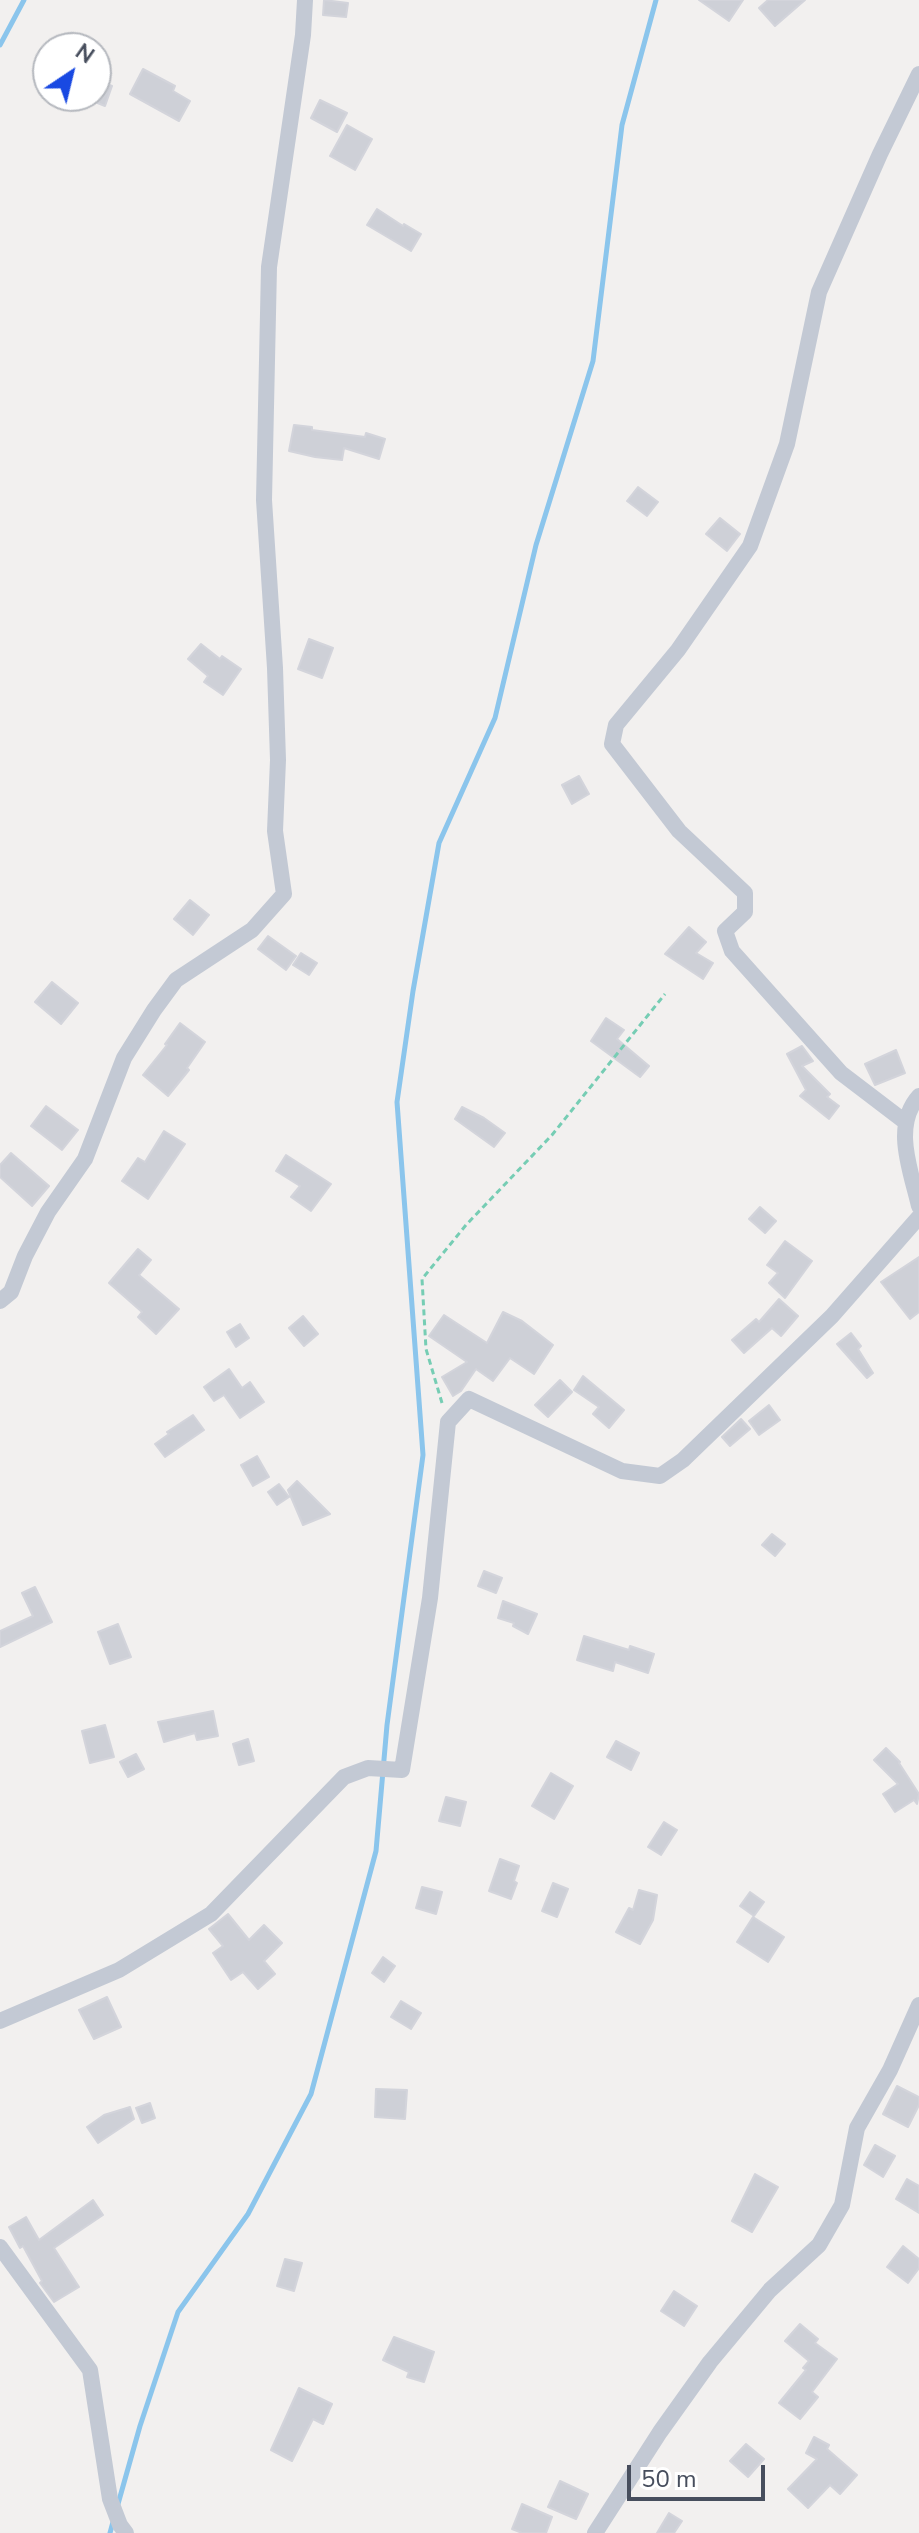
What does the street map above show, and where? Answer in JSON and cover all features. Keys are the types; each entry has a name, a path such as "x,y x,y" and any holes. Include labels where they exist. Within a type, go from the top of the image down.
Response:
{"street":[{"path":"0,1301 11,1292 25,1256 48,1212 85,1159 124,1058 154,1010 176,980 252,930 284,894 275,831 278,760 264,500 269,267 305,0"},
{"path":"904,1121 841,1073 732,951 725,931 745,912 745,893 679,831 612,744 616,725 678,650 750,546 787,444 819,292 919,74"},
{"path":"919,1096 904,1121 907,1156 919,1206"},
{"path":"0,2021 119,1970 211,1914 344,1777 368,1768 402,1770 430,1598 448,1422 469,1399 622,1471 660,1476 683,1460 832,1316 919,1217"},
{"path":"595,2533 660,2432 710,2362 770,2290 819,2245 842,2205 857,2128 890,2070 919,2005"},
{"path":"0,2247 90,2370 110,2499 126,2533"}],"path":[{"path":"448,1422 426,1349 422,1279 466,1225 552,1135 665,994"}],"building":[{"path":"324,0 348,3 346,17 323,15"},
{"path":"699,0 743,0 729,21"},
{"path":"768,0 805,0 775,26 759,8"},
{"path":"143,69 175,86 173,91 190,101 179,121 130,94"},
{"path":"320,100 347,113 337,132 311,118"},
{"path":"347,125 372,139 355,170 330,156"},
{"path":"377,209 421,234 411,251 367,225"},
{"path":"294,425 365,437 366,433 385,439 379,459 344,448 342,460 315,457 289,451"},
{"path":"638,487 658,502 647,516 627,501"},
{"path":"720,518 740,534 727,551 706,534"},
{"path":"309,639 333,648 322,678 298,669"},
{"path":"201,644 220,659 222,656 241,669 223,695 204,682 208,676 188,659"},
{"path":"579,776 589,794 572,804 562,785"},
{"path":"190,900 209,915 193,935 174,919"},
{"path":"689,927 706,942 696,953 713,963 703,979 665,954"},
{"path":"268,936 296,956 286,970 258,949"},
{"path":"301,953 317,963 309,975 293,965"},
{"path":"52,982 78,1003 61,1024 35,1002"},
{"path":"606,1018 624,1030 617,1039 649,1066 640,1077 591,1041"},
{"path":"180,1023 205,1042 187,1068 189,1070 168,1096 143,1075"},
{"path":"802,1046 813,1061 802,1066 830,1094 827,1097 839,1106 829,1119 800,1096 806,1090 787,1054"},
{"path":"896,1050 905,1073 875,1085 865,1064"},
{"path":"46,1106 78,1130 62,1150 31,1126"},
{"path":"462,1107 505,1133 494,1147 455,1119"},
{"path":"164,1131 185,1144 148,1199 122,1181 138,1158 145,1162"},
{"path":"11,1153 49,1186 32,1206 0,1177 0,1165"},
{"path":"286,1155 331,1184 311,1211 291,1197 300,1186 276,1171"},
{"path":"760,1207 776,1221 765,1233 749,1219"},
{"path":"785,1241 812,1261 785,1298 769,1283 778,1273 767,1265"},
{"path":"138,1249 151,1260 139,1275 179,1309 156,1334 138,1317 142,1312 109,1283"},
{"path":"919,1257 919,1312 910,1319 881,1282"},
{"path":"779,1299 798,1316 781,1336 772,1328 744,1353 732,1340 756,1319 759,1322"},
{"path":"503,1312 522,1321 553,1345 534,1374 510,1358 493,1381 476,1369 461,1391 453,1396 442,1377 467,1362 429,1336 444,1315 487,1343"},
{"path":"303,1316 318,1334 304,1346 289,1328"},
{"path":"240,1324 249,1338 236,1347 227,1332"},
{"path":"851,1333 861,1346 858,1349 873,1373 867,1378 837,1344"},
{"path":"229,1369 242,1388 250,1382 264,1402 240,1418 224,1395 214,1401 204,1387"},
{"path":"583,1376 624,1410 609,1428 593,1414 599,1407 574,1390"},
{"path":"560,1380 572,1392 548,1417 535,1405"},
{"path":"769,1405 780,1420 759,1435 749,1421"},
{"path":"193,1415 204,1430 165,1457 155,1444"},
{"path":"741,1419 750,1429 730,1446 722,1437"},
{"path":"257,1456 269,1477 253,1486 241,1465"},
{"path":"297,1481 330,1514 303,1525 288,1490"},
{"path":"279,1484 289,1497 277,1505 268,1492"},
{"path":"772,1534 785,1544 775,1556 762,1545"},
{"path":"484,1571 502,1578 496,1593 478,1586"},
{"path":"35,1587 52,1622 0,1647 0,1631 33,1616 22,1593"},
{"path":"503,1601 537,1614 528,1634 513,1626 514,1623 498,1618"},
{"path":"118,1624 131,1657 110,1664 98,1632"},
{"path":"584,1636 654,1654 648,1673 615,1662 613,1671 577,1660"},
{"path":"213,1711 218,1736 197,1740 195,1733 164,1742 158,1722"},
{"path":"105,1725 114,1757 90,1763 82,1731"},
{"path":"248,1739 254,1761 239,1765 233,1744"},
{"path":"616,1741 639,1753 631,1770 607,1757"},
{"path":"886,1748 900,1762 919,1794 917,1804 914,1800 895,1812 883,1794 898,1784 874,1760"},
{"path":"136,1754 144,1769 128,1777 120,1762"},
{"path":"551,1773 573,1786 554,1819 532,1806"},
{"path":"446,1797 466,1802 460,1826 439,1821"},
{"path":"664,1822 677,1830 661,1855 648,1847"},
{"path":"500,1859 519,1866 511,1899 489,1891"},
{"path":"553,1883 568,1889 557,1917 542,1911"},
{"path":"422,1887 442,1892 436,1914 416,1908"},
{"path":"639,1890 657,1895 653,1920 640,1944 616,1932 629,1908 633,1910"},
{"path":"750,1892 764,1902 754,1916 740,1906"},
{"path":"228,1914 249,1940 264,1925 282,1943 264,1961 275,1974 258,1989 243,1972 231,1980 213,1953 223,1946 209,1929"},
{"path":"753,1917 784,1937 768,1962 737,1942"},
{"path":"383,1957 395,1966 384,1982 372,1973"},
{"path":"107,1997 121,2027 94,2039 79,2010"},
{"path":"401,2001 421,2013 411,2029 391,2017"},
{"path":"897,2086 919,2097 919,2105 908,2127 883,2114"},
{"path":"376,2089 407,2090 405,2119 375,2117"},
{"path":"150,2103 155,2118 142,2123 136,2108"},
{"path":"130,2107 134,2119 98,2143 87,2127 104,2115"},
{"path":"875,2145 895,2156 883,2177 864,2165"},
{"path":"755,2174 778,2187 752,2232 732,2221"},
{"path":"907,2179 919,2186 919,2213 896,2199"},
{"path":"93,2200 103,2215 54,2248 79,2287 54,2302 9,2227 26,2217 39,2240"},
{"path":"903,2246 919,2259 919,2268 908,2283 887,2267"},
{"path":"285,2259 302,2263 294,2291 277,2286"},
{"path":"674,2291 697,2306 684,2326 661,2311"},
{"path":"800,2324 818,2339 815,2343 837,2359 812,2392 818,2397 800,2419 779,2403 806,2370 803,2368 809,2361 785,2341"},
{"path":"394,2337 434,2352 424,2382 407,2377 409,2372 383,2360"},
{"path":"299,2388 332,2404 323,2424 313,2419 292,2461 271,2450"},
{"path":"814,2437 829,2445 827,2449 857,2475 840,2494 830,2485 808,2508 788,2489 817,2459 806,2453"},
{"path":"746,2444 764,2459 748,2477 730,2461"},
{"path":"560,2481 588,2494 576,2519 548,2507"},
{"path":"522,2504 552,2517 546,2533 522,2533 512,2529"},
{"path":"669,2513 682,2521 674,2533 657,2533"}],"waterway":[{"path":"0,45 24,0"},
{"path":"118,2504 178,2312 248,2214 311,2094 376,1851 387,1725 423,1455 397,1102 413,991 439,843 495,718 536,545 593,361 622,125 656,0"},
{"path":"110,2533 113,2522"}]}
